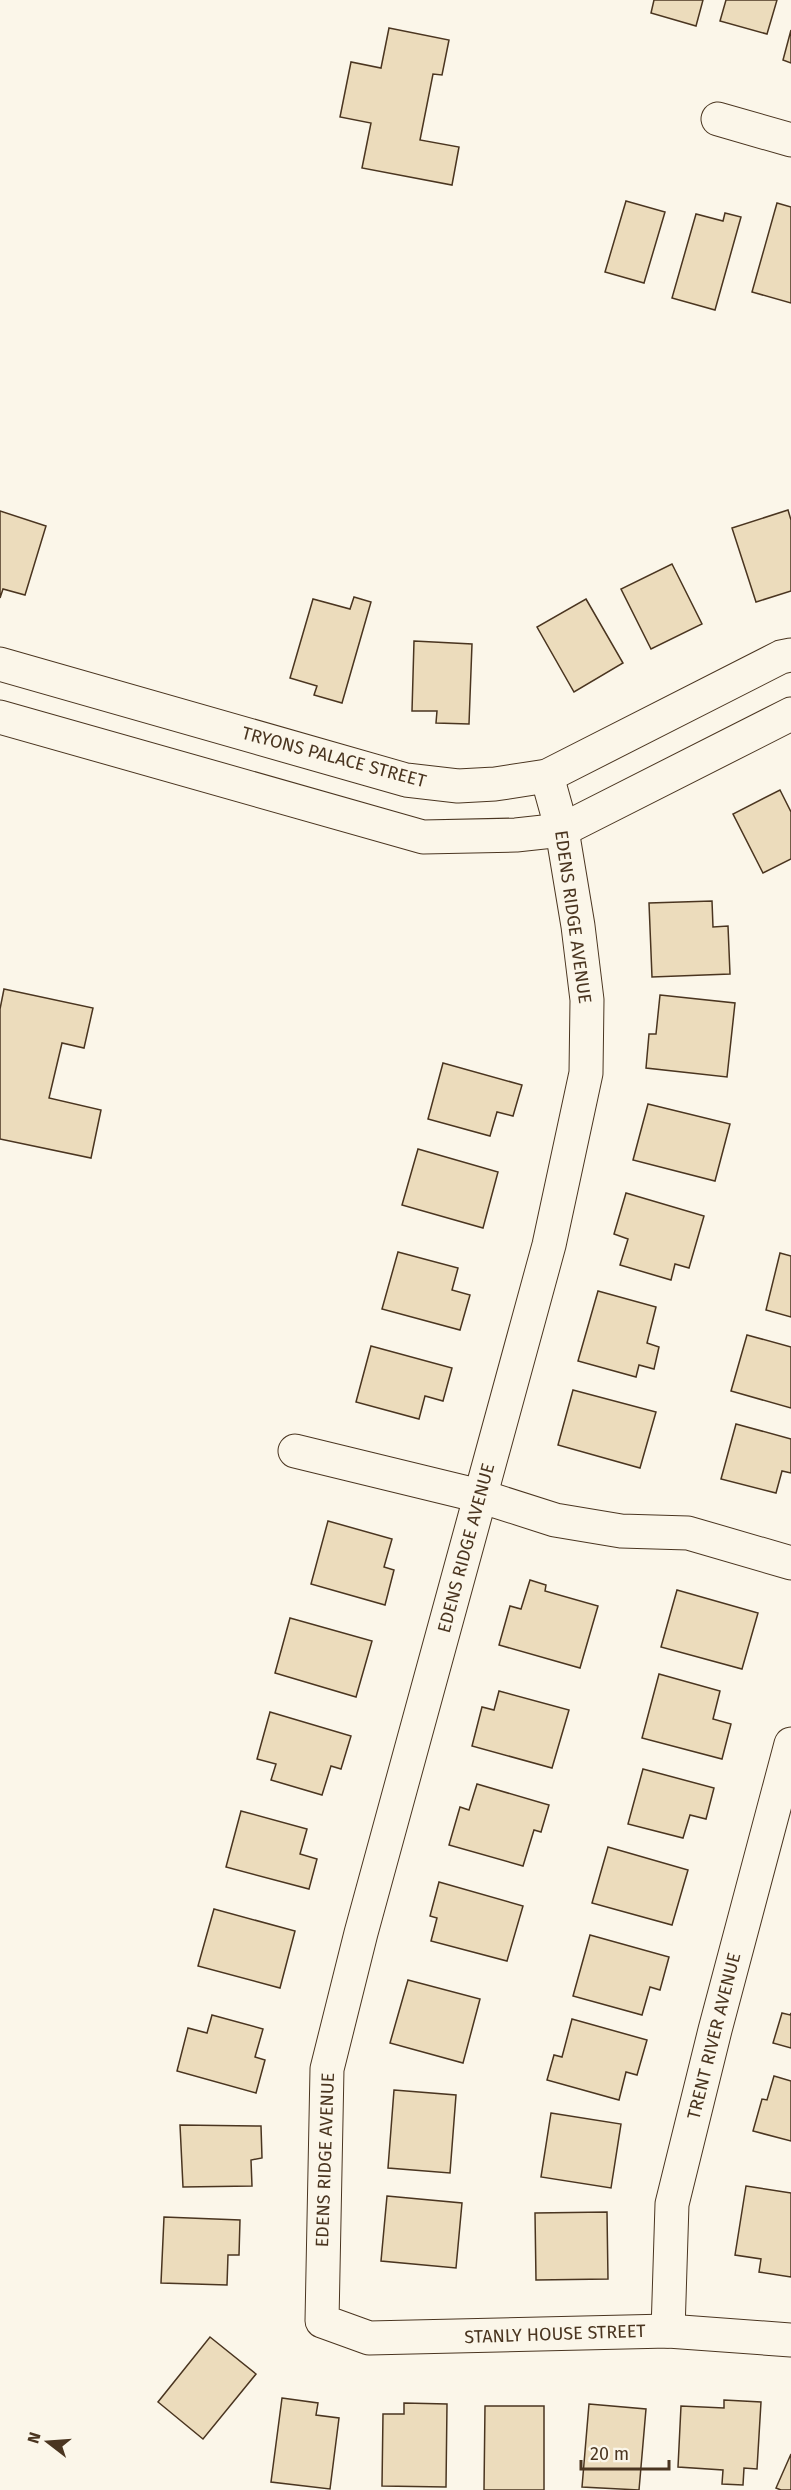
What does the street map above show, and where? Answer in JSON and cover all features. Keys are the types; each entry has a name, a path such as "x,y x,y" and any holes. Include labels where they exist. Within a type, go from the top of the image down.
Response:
{"street":[{"path":"718,119 791,140"},
{"name":"TRYONS PALACE STREET","path":"0,664 406,780 458,786 495,784 547,776 781,657 791,655"},
{"path":"64,736 78,685"},
{"path":"0,717 423,837 516,835 562,830 791,714"},
{"name":"EDENS RIDGE AVENUE","path":"322,2321 327,2069 361,1933 549,1245 586,1073 587,1000 562,830 547,776"},
{"path":"295,1451 480,1496 555,1520 621,1531 688,1533 791,1563"},
{"name":"TRENT RIVER AVENUE","path":"668,2331 672,2204 791,1744"},
{"name":"STANLY HOUSE STREET","path":"322,2321 369,2338 668,2331 791,2340"}],"building":[{"path":"654,0 703,0 696,26 651,13"},
{"path":"726,0 777,0 767,34 720,21"},
{"path":"389,28 449,40 442,75 433,74 420,140 459,147 452,185 362,168 371,123 340,117 351,62 381,68"},
{"path":"791,30 791,63 783,60"},
{"path":"626,201 665,212 644,283 605,272"},
{"path":"777,203 791,207 791,303 752,292"},
{"path":"725,213 741,217 715,310 672,298 696,214 723,221"},
{"path":"788,510 791,520 791,591 756,602 732,528"},
{"path":"0,511 46,526 25,595 3,589 0,598"},
{"path":"672,564 702,624 651,649 621,589"},
{"path":"354,597 371,602 342,703 314,695 317,686 290,678 313,599 350,609"},
{"path":"586,599 623,663 574,692 537,627"},
{"path":"414,641 472,644 469,724 436,723 437,711 412,711"},
{"path":"780,790 791,812 791,859 763,873 733,814"},
{"path":"712,901 713,927 728,926 730,974 652,977 649,903"},
{"path":"4,989 93,1008 84,1048 62,1043 49,1098 101,1110 91,1158 0,1139 0,1009"},
{"path":"660,995 735,1003 727,1077 646,1068 649,1034 656,1034"},
{"path":"443,1063 522,1085 513,1116 497,1112 490,1136 428,1119"},
{"path":"648,1104 730,1124 715,1181 633,1160"},
{"path":"418,1149 498,1172 483,1228 402,1205"},
{"path":"626,1193 704,1216 689,1268 675,1264 671,1280 620,1265 628,1239 614,1234"},
{"path":"398,1252 458,1268 452,1290 470,1295 460,1330 382,1309"},
{"path":"780,1253 791,1256 791,1317 766,1310"},
{"path":"598,1291 656,1307 647,1343 659,1347 654,1369 639,1365 636,1377 578,1361"},
{"path":"747,1335 791,1347 791,1408 731,1391"},
{"path":"371,1346 452,1368 443,1401 425,1396 419,1419 356,1402"},
{"path":"573,1390 656,1412 640,1468 558,1445"},
{"path":"736,1424 791,1439 791,1473 782,1471 776,1493 721,1479"},
{"path":"328,1521 392,1539 384,1567 394,1570 385,1605 311,1584"},
{"path":"530,1580 546,1585 545,1591 598,1606 580,1668 499,1645 510,1606 521,1609"},
{"path":"677,1590 758,1613 742,1669 661,1647"},
{"path":"290,1618 372,1641 356,1697 275,1673"},
{"path":"659,1674 720,1691 713,1719 731,1724 722,1759 642,1738"},
{"path":"499,1691 569,1710 552,1768 472,1746 482,1707 494,1710"},
{"path":"270,1712 351,1736 341,1769 331,1766 322,1795 271,1780 276,1764 257,1759"},
{"path":"643,1769 714,1788 706,1819 690,1815 683,1838 628,1824"},
{"path":"477,1784 549,1805 541,1832 534,1830 523,1866 449,1845 460,1807 469,1810"},
{"path":"241,1811 307,1829 300,1854 317,1859 309,1889 226,1867"},
{"path":"608,1847 688,1870 672,1925 592,1903"},
{"path":"439,1882 523,1906 507,1961 431,1941 437,1918 430,1916"},
{"path":"214,1909 295,1931 280,1988 198,1966"},
{"path":"590,1935 669,1957 660,1990 650,1987 642,2015 573,1996"},
{"path":"408,1980 480,1999 463,2063 390,2043"},
{"path":"782,2013 790,2015 791,2013 791,2048 773,2043"},
{"path":"212,2015 263,2029 255,2057 265,2060 256,2093 177,2071 188,2028 207,2033"},
{"path":"572,2019 647,2040 637,2075 626,2072 619,2100 547,2080 554,2055 562,2057"},
{"path":"774,2076 791,2081 791,2141 753,2131 762,2099 767,2100"},
{"path":"394,2090 456,2095 450,2173 388,2168"},
{"path":"551,2113 621,2124 611,2188 541,2177"},
{"path":"180,2125 261,2126 262,2158 251,2160 252,2186 183,2187"},
{"path":"746,2186 791,2193 791,2277 759,2272 761,2259 735,2255"},
{"path":"387,2196 462,2203 456,2268 381,2261"},
{"path":"607,2212 608,2279 536,2280 535,2213"},
{"path":"164,2217 240,2220 239,2255 228,2255 227,2285 161,2283"},
{"path":"210,2337 256,2374 203,2439 158,2402"},
{"path":"282,2398 318,2403 316,2415 339,2418 330,2489 271,2482"},
{"path":"724,2400 761,2402 757,2469 744,2468 743,2485 722,2484 723,2470 678,2467 681,2406 724,2408"},
{"path":"404,2403 447,2404 446,2487 382,2486 383,2414 404,2414"},
{"path":"589,2404 646,2409 639,2490 582,2487"},
{"path":"485,2406 544,2406 544,2490 484,2490"},
{"path":"791,2454 791,2490 781,2490 776,2488"}]}
